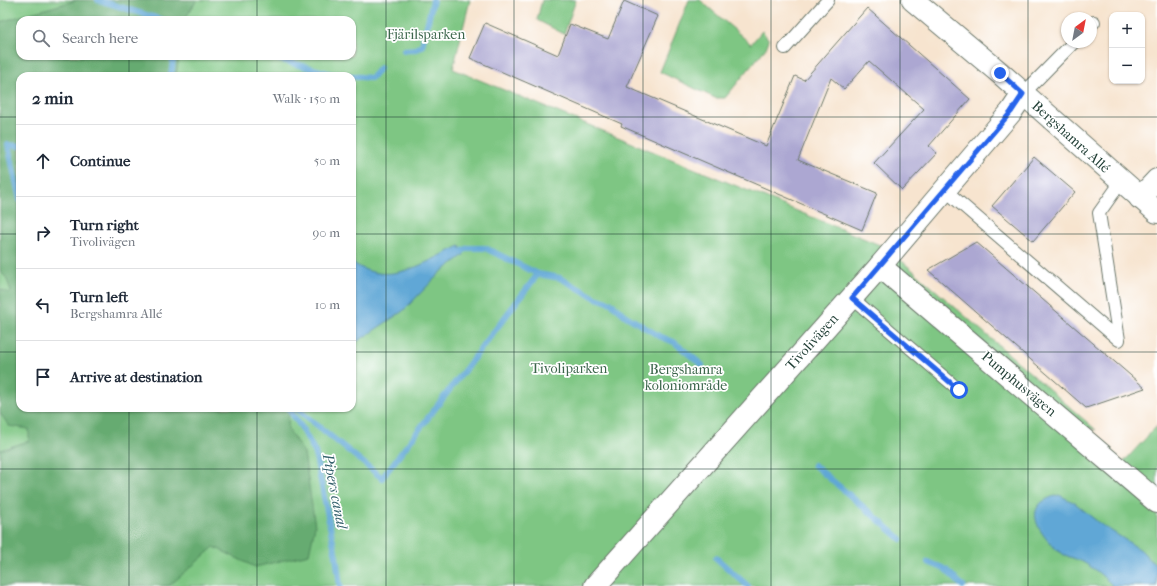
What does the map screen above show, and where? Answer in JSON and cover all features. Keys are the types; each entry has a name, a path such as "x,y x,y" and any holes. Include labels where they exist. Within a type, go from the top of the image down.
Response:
{"street":[{"name":"Bergshamra Allé","path":"913,0 1157,212"},
{"name":"Tivolivägen","path":"595,586 880,266 1011,112 1023,94"},
{"path":"1140,198 1157,180"},
{"name":"Pumphusvägen","path":"880,266 1157,502"}],"lane":[{"path":"786,48 828,0"},
{"path":"1023,94 1068,48"},
{"path":"945,190 1119,340 1099,213 1121,182"},
{"path":"852,298 959,390"}],"green space":[{"name":"Tivoliparken","path":"0,0 470,0 453,69 887,248 1096,430 1065,422 1118,468 1157,426 1157,586 0,586"},
{"path":"77,0 197,0 187,16 21,16"},
{"path":"542,0 576,0 564,34 537,20"},
{"path":"689,0 700,0 751,44 762,31 769,40 766,48 725,98 715,98 660,72"},
{"path":"16,17 16,60 178,60 177,72 16,72 16,412 289,412 288,429 304,453 315,526 309,554 255,567 214,547 169,586 0,586 0,450 29,441 29,429 9,426 0,413 0,289 10,293 11,291 6,277 0,272 0,22"}],"water":[{"path":"460,246 464,255 441,272 403,311 356,342 356,264 366,270 379,273 393,273 420,265"},
{"path":"1059,495 1075,503 1099,523 1141,550 1157,567 1157,586 1113,586 1090,566 1060,553 1044,536 1036,520 1036,512 1039,505 1047,499"}],"building":[{"path":"624,1 658,16 627,87 766,146 795,76 804,80 867,8 970,99 929,146 937,153 902,190 874,163 924,109 869,61 844,89 831,78 798,160 877,193 862,230 621,126 622,124 470,58 485,23 558,55 570,24 608,39"},
{"path":"1034,157 1075,192 1033,241 992,206"},
{"path":"976,242 1145,388 1086,408 928,270"}],"waterway":[{"path":"98,0 150,16"},
{"path":"404,50 416,49 422,46 433,0"},
{"name":"Pipers canal","path":"172,72 173,60"},
{"path":"282,60 324,72"},
{"path":"356,76 371,78 380,68"},
{"path":"16,146 8,145 16,182"},
{"path":"456,255 468,248 485,248 538,274 560,278 596,298 611,303 626,316 659,336 674,342 702,365"},
{"path":"301,412 382,478 538,274"},
{"name":"Pipers canal","path":"291,412 302,428 315,452 336,556 340,586"},
{"path":"814,465 901,539"},
{"path":"716,558 748,586"},
{"path":"928,562 945,569 963,586"}],"route":[{"path":"959,390 852,298 1011,112 1023,94 1000,73"}],"park label":[{"name":"Fjärilsparken","path":"426,34"},
{"name":"Bergshamra koloniområde","path":"686,378"}]}
